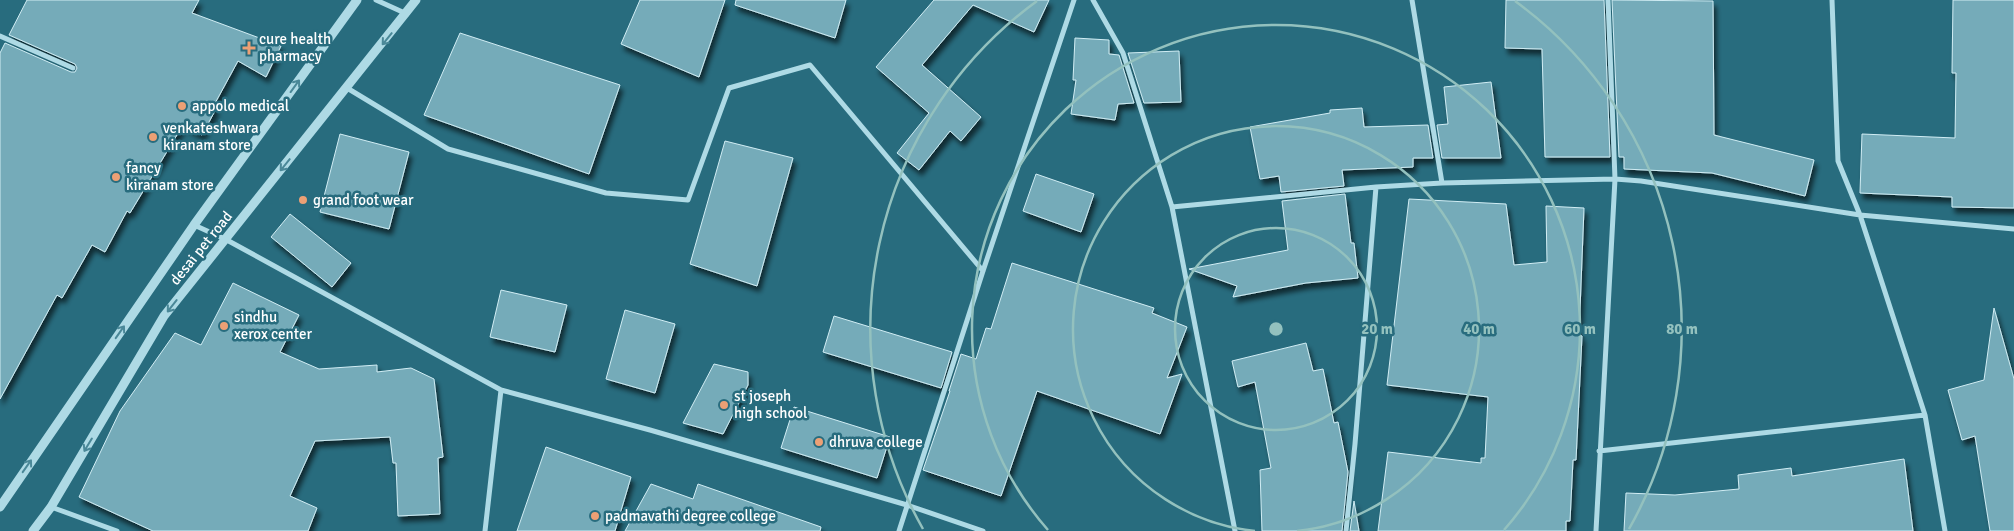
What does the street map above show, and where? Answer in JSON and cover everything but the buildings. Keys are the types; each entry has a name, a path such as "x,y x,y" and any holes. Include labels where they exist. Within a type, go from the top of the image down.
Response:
{"street":[{"name":"desai pet road","path":"0,506 194,225 357,0"},
{"path":"376,0 406,14"},
{"name":"desai pet road","path":"34,531 51,507 164,316 416,0"},
{"path":"900,531 907,504 983,271 1074,0"},
{"path":"1093,0 1123,52 1172,208 1234,531"},
{"path":"1412,0 1442,183"},
{"path":"1596,531 1614,179 1608,0"},
{"path":"1832,0 1838,161 1860,215 1924,415 1944,531"},
{"path":"0,36 73,68"},
{"path":"347,88 448,148 606,194 688,200 729,88 810,65 983,271"},
{"path":"1172,208 1376,187 1442,183 1614,179 1641,180 1860,215 2014,229"},
{"path":"1346,531 1376,187"},
{"path":"194,225 225,239 500,390 650,430 907,504 983,531"},
{"path":"485,531 500,390"},
{"path":"1600,451 1924,415"},
{"path":"51,507 117,531"}],"place":[{"name":"cure health pharmacy","path":"249,48"},
{"name":"appolo medical","path":"182,106"},
{"name":"venkateshwara kiranam store","path":"153,137"},
{"name":"fancy kiranam store","path":"116,177"},
{"name":"grand foot wear","path":"303,200"},
{"name":"sindhu xerox center","path":"224,326"},
{"name":"st joseph high school","path":"724,405"},
{"name":"dhruva college","path":"819,442"},
{"name":"padmavathi degree college","path":"595,516"}]}
